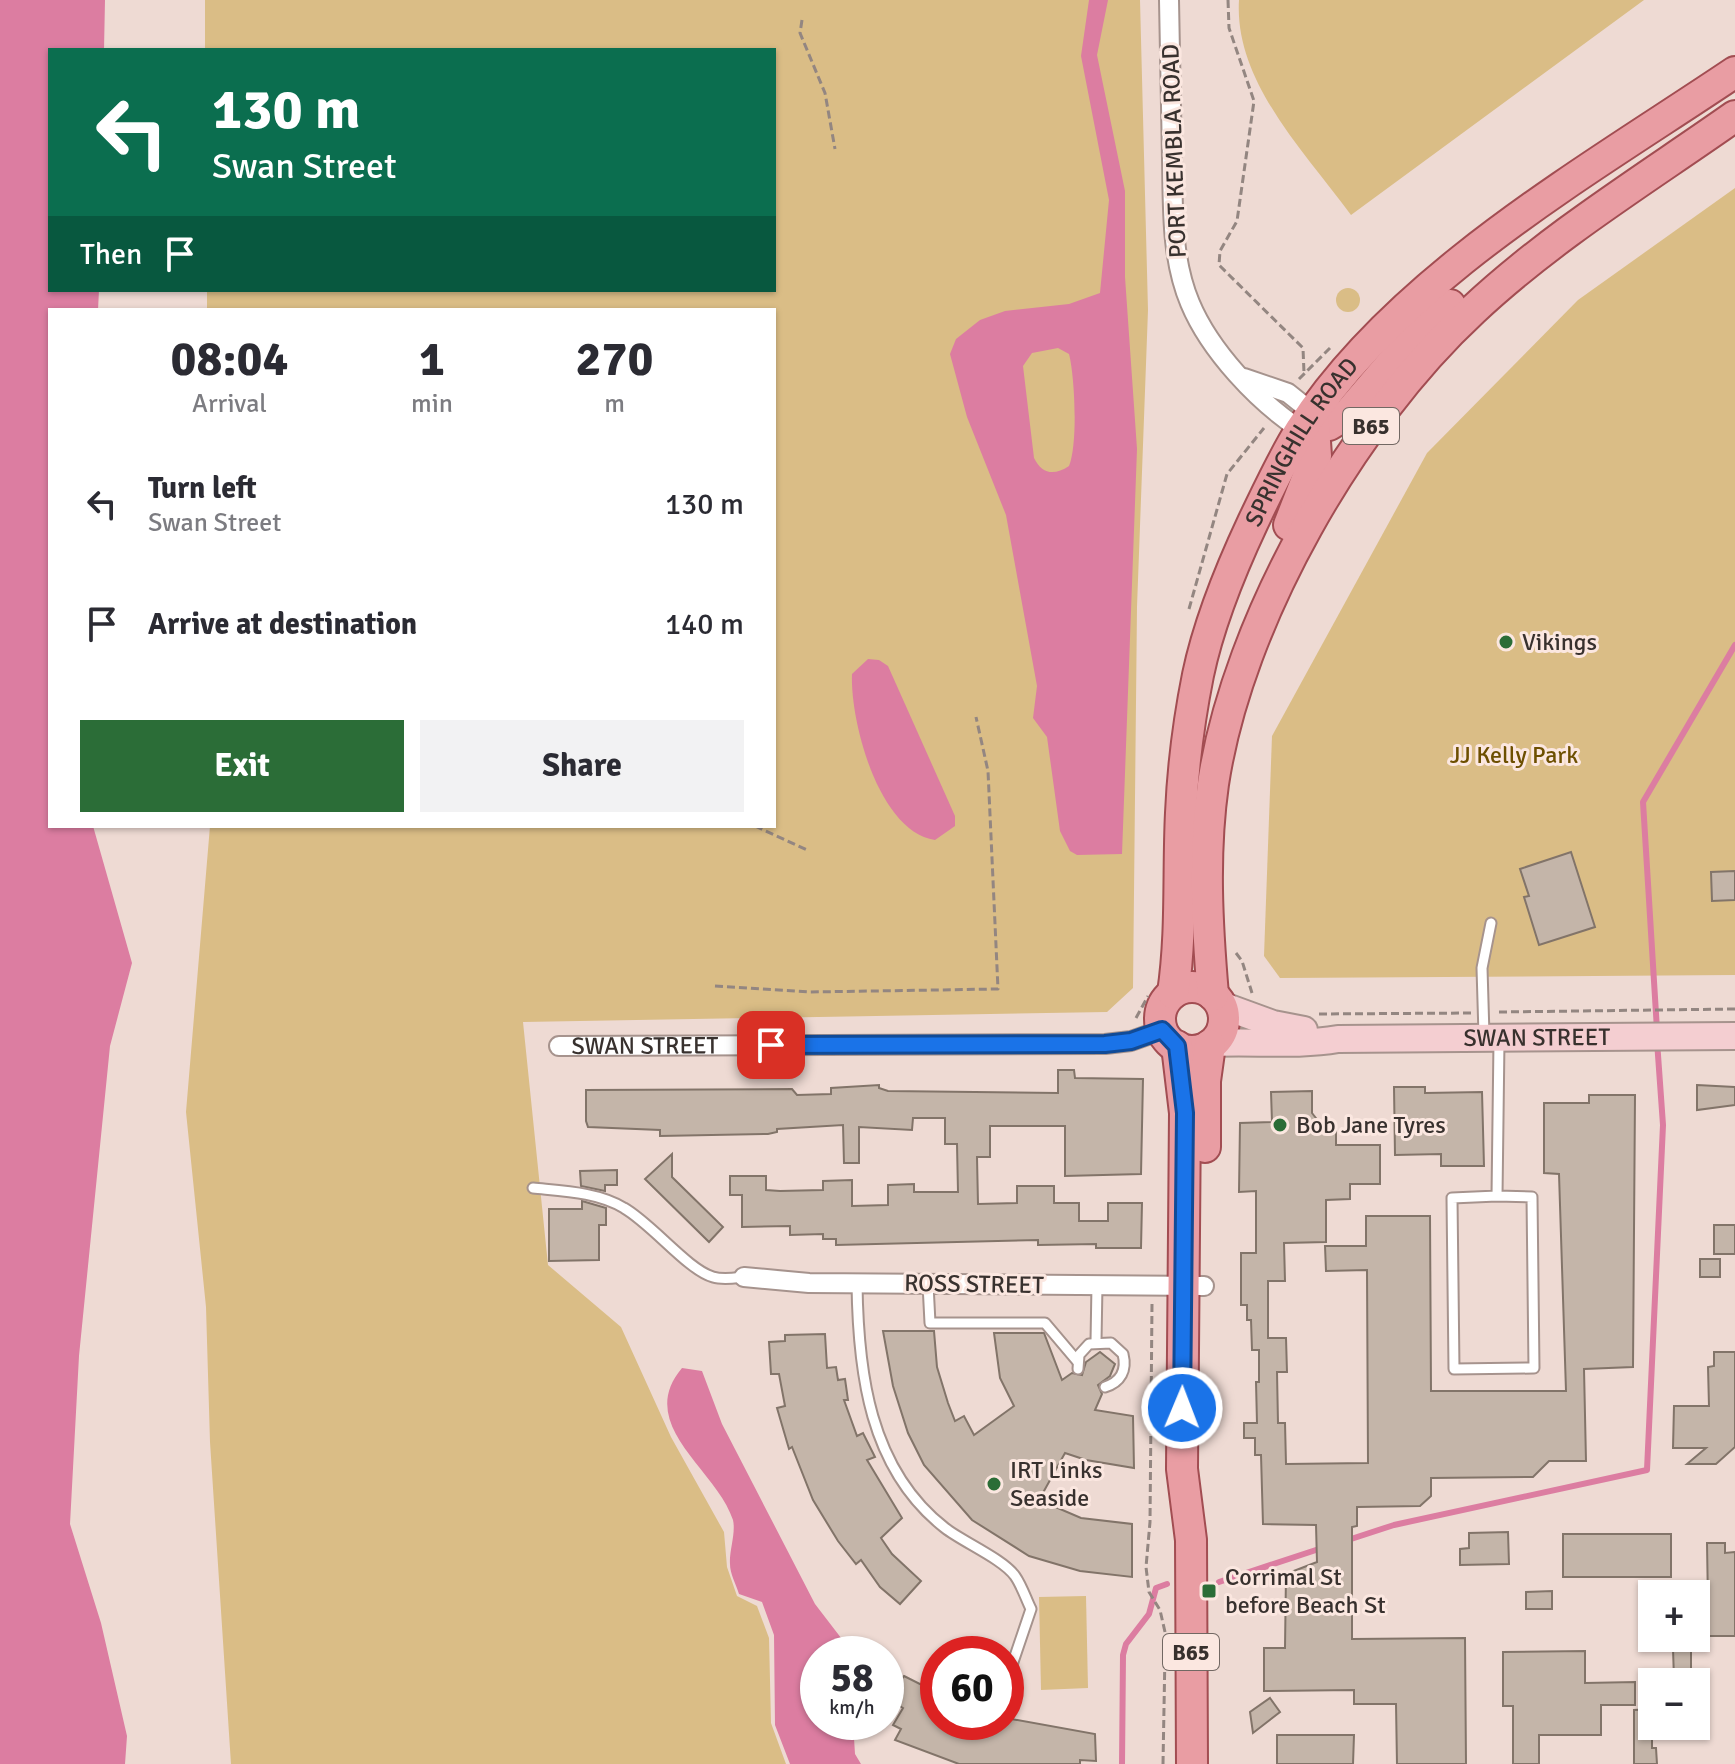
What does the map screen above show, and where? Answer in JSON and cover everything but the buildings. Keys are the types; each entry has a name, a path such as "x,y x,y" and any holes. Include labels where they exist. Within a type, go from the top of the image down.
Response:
{"main road":[{"name":"SPRINGHILL ROAD","path":"1173,993 1179,951 1182,796 1199,670 1225,585 1310,424 1342,376 1398,317 1467,257 1735,72"},
{"name":"SPRINGHILL ROAD","path":"1217,1000 1207,901 1213,783 1222,738 1259,630 1316,511 1393,396 1474,309 1576,227 1735,116"},
{"path":"1259,630 1270,573 1313,465 1310,424 1349,413 1425,328 1501,262 1576,227"},
{"path":"1173,993 1193,987 1217,1000"},
{"name":"B65","path":"1173,993 1161,1014 1170,1038 1185,1113 1194,1286"},
{"name":"B65","path":"1192,1764 1191,1540 1182,1469 1205,1081 1212,1044 1223,1025 1217,1000"},
{"path":"1170,1038 1193,1051 1212,1044"}],"street":[{"name":"PORT KEMBLA ROAD","path":"1169,0 1173,207 1178,268 1196,317 1225,359 1244,378 1288,393 1310,424"},
{"name":"SWAN STREET","path":"1217,1000 1273,1024 1338,1039"},
{"name":"SWAN STREET","path":"1212,1044 1307,1044 1338,1039 1489,1030 1625,1036 1735,1036"},
{"name":"SWAN STREET","path":"559,1046 1105,1044 1170,1038"},
{"name":"ROSS STREET","path":"744,1277 857,1283 1194,1286"}],"lane":[{"path":"1491,923 1484,944 1482,968 1489,1030 1497,1196"},
{"path":"533,1188 568,1192 623,1207 662,1236 701,1272 725,1279 744,1277"},
{"path":"1497,1196 1532,1197 1534,1368 1454,1369 1452,1198 1497,1196"},
{"path":"857,1283 859,1366 868,1406 898,1472 918,1502 943,1527 1014,1574 1031,1609 1022,1636"},
{"path":"928,1284 930,1323 1045,1323 1078,1365 1084,1349 1096,1341 1118,1347 1125,1361 1121,1377 1105,1387"},
{"path":"1096,1341 1097,1285"}],"path":[{"path":"1228,0 1229,28 1254,101 1237,221 1220,251 1219,265 1303,348 1304,373"},
{"path":"802,20 800,33 825,93 835,149"},
{"path":"715,986 810,992 998,989 988,771 976,717"},
{"path":"759,828 807,850"},
{"path":"1225,951 1237,953 1252,992 1261,999"},
{"path":"1306,1014 1489,1030 1642,1010 1735,1009"},
{"path":"1152,1286 1149,1592 1165,1631 1163,1764"}],"green space":[{"path":"205,0 1140,0 1148,310 1137,607 1133,988 1107,1012 523,1022 548,1265 621,1327 671,1437 724,1532 727,1567 737,1596 757,1606 769,1638 771,1723 786,1764 231,1764 210,1442 206,1307 186,1112 210,828 776,828 776,308 207,308 207,292 776,292 776,48 205,48"},
{"path":"1239,0 1644,0 1351,215 1294,141 1260,88 1241,30"},
{"name":"JJ Kelly Park","path":"1735,188 1735,975 1280,978 1264,956 1272,736 1427,453 1578,300"},
{"path":"1348,288 1357,291 1360,300 1357,309 1348,312 1339,309 1336,300 1339,291"},
{"path":"1086,1596 1088,1688 1041,1690 1039,1597"}],"shaded area":[{"path":"0,0 105,0 104,48 48,48 48,292 99,292 98,308 48,308 48,828 94,828 132,963 110,1046 79,1356 70,1524 101,1623 127,1736 125,1764 0,1764"},
{"path":"1089,0 1108,0 1097,55 1125,191 1125,277 1137,449 1122,854 1077,855 1070,851 1060,831 1047,737 1033,718 1037,686 1006,515 967,417 950,354 956,339 980,320 1005,311 1069,304 1100,293 1109,200 1081,56","holes":["1058,348 1069,354 1075,410 1072,456 1069,466 1049,472 1034,458 1023,366 1032,353"]},
{"path":"868,659 879,660 888,666 955,816 955,826 935,840 915,833 898,817 872,772 856,719 852,674"},
{"path":"682,1368 702,1371 722,1424 815,1604 840,1636 800,1636 800,1740 854,1740 855,1754 861,1764 790,1764 775,1725 774,1635 762,1602 739,1594 730,1568 733,1520 724,1501 673,1428 667,1409 670,1389"}],"waterway":[{"path":"1657,1030 1643,802 1735,645"},
{"path":"1348,1540 1394,1525 1647,1470 1663,1125 1657,1041"},
{"path":"1219,1582 1322,1548"},
{"path":"1122,1764 1123,1655 1126,1644 1149,1614 1156,1588 1167,1584"}],"place":[{"name":"Vikings","path":"1506,642"},
{"name":"Bob Jane Tyres","path":"1280,1125"},
{"name":"IRT Links Seaside","path":"994,1484"},
{"name":"Corrimal St before Beach St","path":"1209,1591"}],"route":[{"path":"771,1045 1105,1044 1131,1041 1162,1030 1177,1046 1185,1113 1182,1408"}]}
